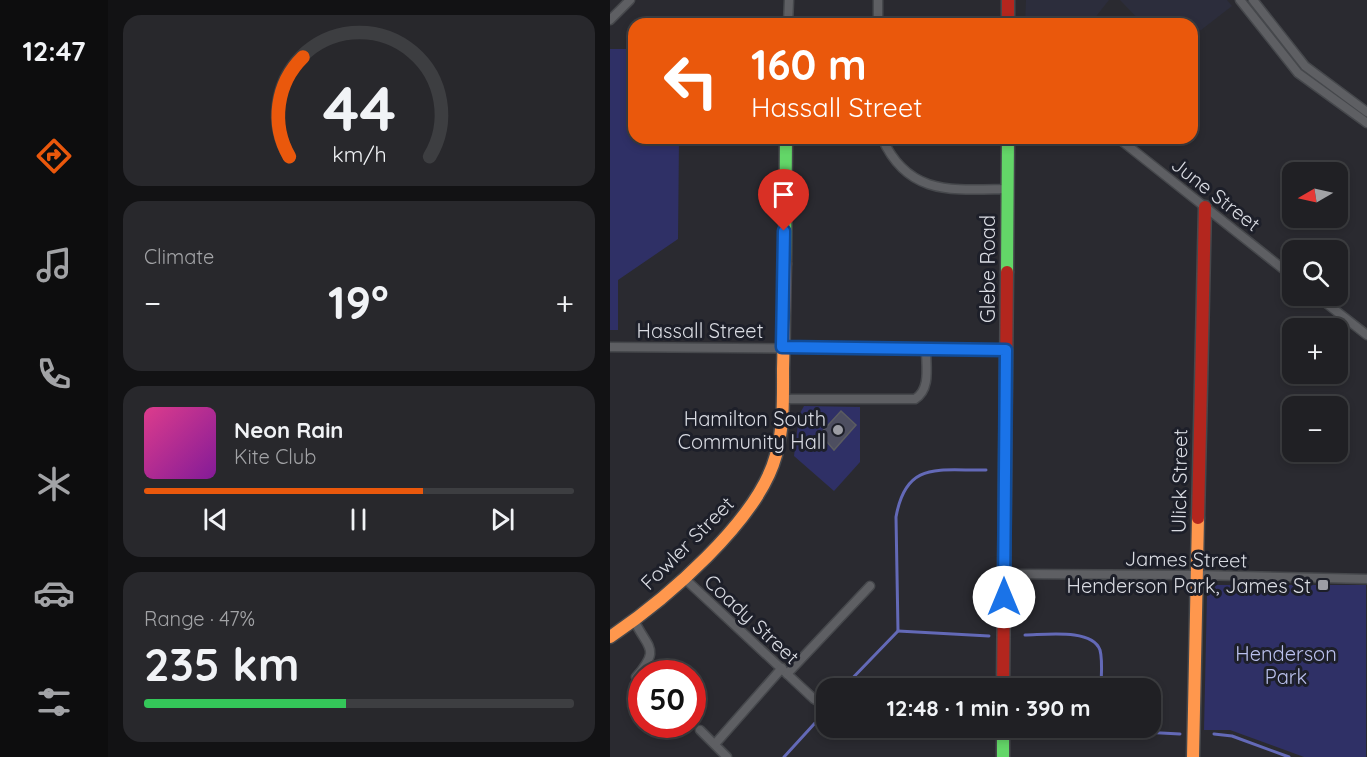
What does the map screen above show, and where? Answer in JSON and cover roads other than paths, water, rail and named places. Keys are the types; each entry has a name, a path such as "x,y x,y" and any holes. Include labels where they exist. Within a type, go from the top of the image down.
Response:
{"street":[{"path":"610,20 630,0"},
{"path":"788,18 789,0"},
{"path":"877,18 878,0"},
{"path":"1008,0 1008,18"},
{"path":"1240,0 1298,73 1366,123"},
{"path":"1253,0 1305,66 1366,112"},
{"name":"Fowler Street","path":"610,637 635,622 684,578 740,520 759,493 775,461 780,437 783,399 786,144"},
{"path":"885,144 890,157 906,172 926,185 948,190 1007,189"},
{"name":"Glebe Road","path":"1003,678 1008,144"},
{"name":"June Street","path":"1126,144 1282,268"},
{"name":"Ulick Street","path":"1193,757 1205,207"},
{"path":"1330,306 1366,335"},
{"name":"Hassall Street","path":"610,347 1006,350"},
{"path":"783,399 915,399 922,395 926,387 926,349"},
{"name":"James Street","path":"1004,574 1366,579"},
{"name":"Coady Street","path":"684,578 816,698"},
{"path":"715,744 784,671 870,586"},
{"path":"635,622 649,643 648,660"},
{"path":"706,736 727,757"},
{"path":"1003,738 1003,757"}],"waterway":[{"path":"853,678 898,631 896,517 901,499 908,486 916,477 940,470 986,470"},
{"path":"898,631 989,636"},
{"path":"1025,635 1067,634 1088,638 1100,650 1101,678"},
{"path":"784,757 815,723"},
{"path":"1161,733 1180,734"},
{"path":"1214,734 1232,736 1289,757"}],"place":[{"name":"Hamilton South Community Hall","path":"838,430"},
{"name":"Henderson Park, James St","path":"1323,585"}],"park label":[{"name":"Henderson Park","path":"1286,664"}]}
